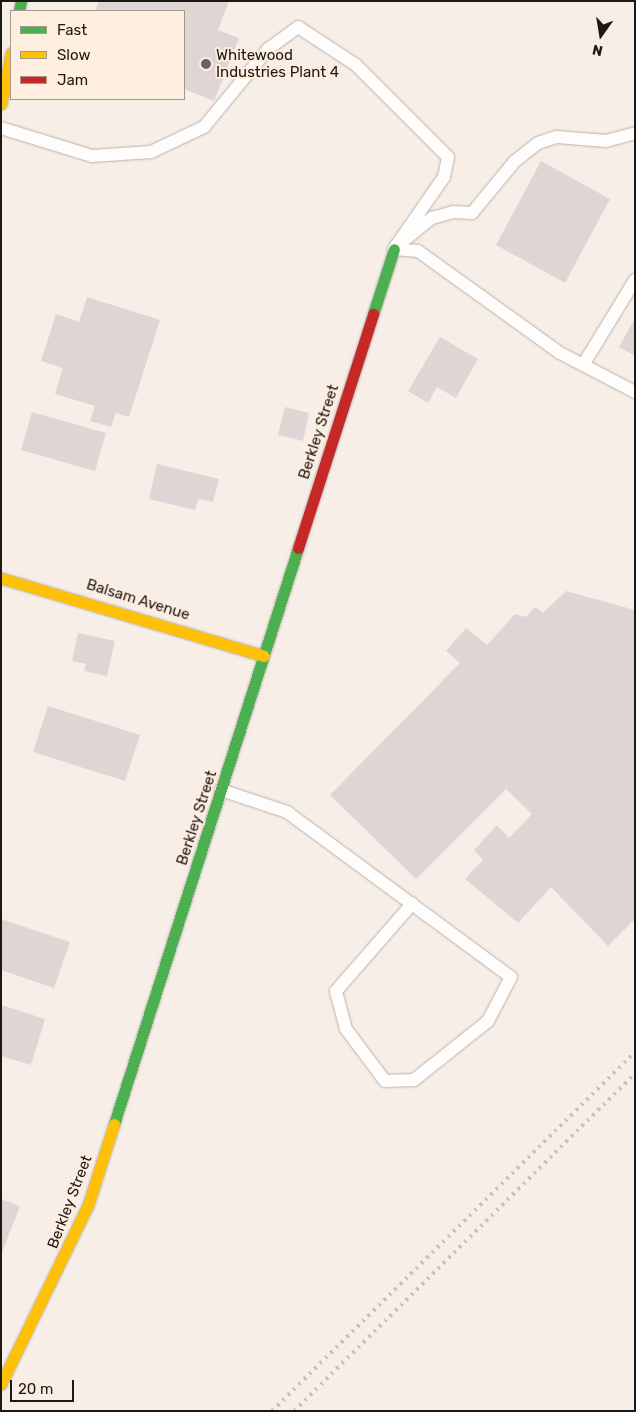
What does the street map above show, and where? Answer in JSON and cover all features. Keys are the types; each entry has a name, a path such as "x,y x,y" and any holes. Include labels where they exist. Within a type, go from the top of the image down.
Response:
{"street":[{"path":"1,104 5,69 10,56"},
{"name":"Berkley Street","path":"1,1384 52,1287 88,1205 394,250"},
{"name":"Balsam Avenue","path":"1,578 264,656"}],"lane":[{"path":"1,128 92,156 151,152 204,127 268,49 298,27 356,65 448,157 444,177 394,250"},
{"path":"394,250 432,218 453,212 472,213 515,161 538,143 556,137 606,141 635,133"},
{"path":"394,250 418,251 584,365 635,392"},
{"path":"584,365 635,280"},
{"path":"221,790 287,812 512,977 488,1021 414,1080 385,1081 346,1029 336,991 412,904"}],"building":[{"name":"Whitewood Industries Plant 4","path":"99,1 229,1 218,30 239,38 214,101 185,89 185,10 95,10"},
{"path":"541,161 610,199 565,283 496,245"},
{"path":"87,297 160,320 129,417 116,413 111,427 90,421 95,406 55,394 63,368 41,361 56,314 79,322"},
{"path":"635,318 635,356 619,347"},
{"path":"440,337 478,359 456,398 437,387 428,403 408,391"},
{"path":"285,407 309,413 303,441 278,435"},
{"path":"32,412 106,433 95,471 21,450"},
{"path":"157,464 219,479 213,502 198,499 195,510 149,499"},
{"path":"566,591 635,610 635,919 608,946 551,887 518,923 465,879 483,860 474,850 497,825 509,838 532,814 506,789 416,879 330,795 460,663 446,651 466,628 487,645 515,614 526,617 535,607 543,613"},
{"path":"78,633 115,641 107,676 84,671 86,664 72,661"},
{"path":"48,706 140,735 125,781 33,752"},
{"path":"1,919 70,942 54,988 1,970"},
{"path":"1,1005 45,1019 31,1065 1,1056"},
{"path":"1,1199 20,1206 1,1255"}],"railway":[{"path":"272,1411 635,1052"},
{"path":"294,1411 635,1073"}],"traffic: fast":[{"path":"19,10 21,1"},
{"path":"373,314 394,249"},
{"path":"114,1124 298,548"}],"traffic: slow":[{"path":"1,104 10,58"},
{"path":"1,578 264,656"},
{"path":"1,1384 88,1205 114,1124"}],"traffic: jam":[{"path":"298,548 373,314"}],"place":[{"name":"Whitewood Industries Plant 4","path":"206,64"}]}
